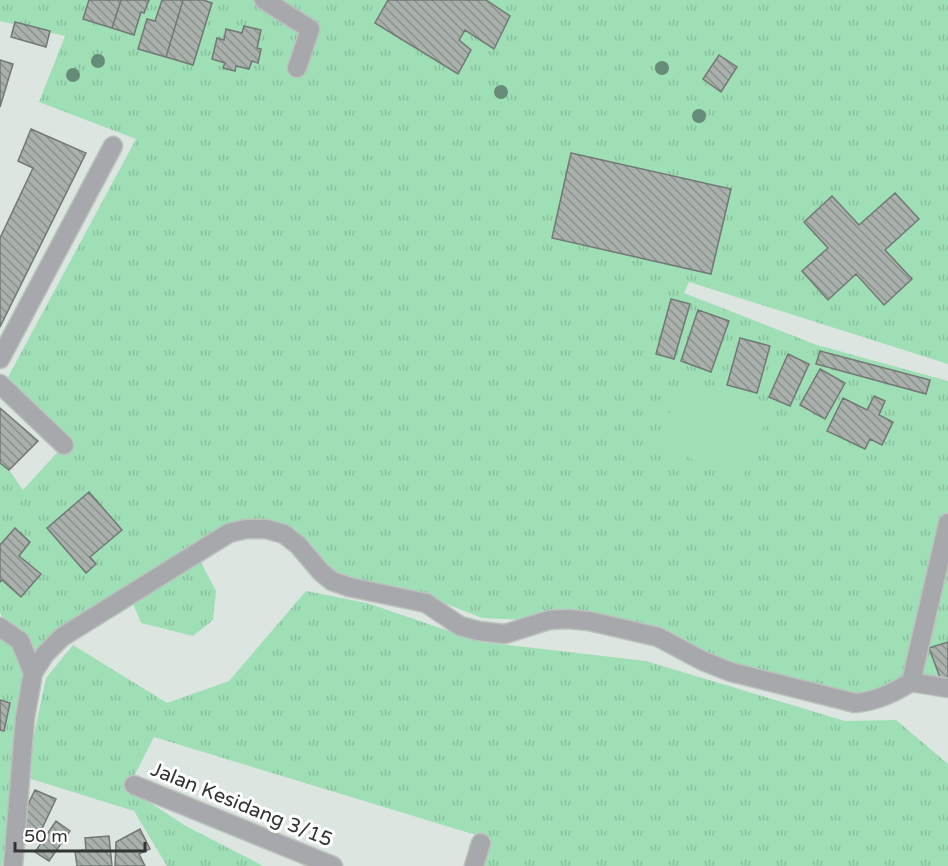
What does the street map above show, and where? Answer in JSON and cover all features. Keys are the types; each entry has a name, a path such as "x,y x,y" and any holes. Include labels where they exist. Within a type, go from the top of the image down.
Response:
{"street":[{"path":"264,0 310,29 297,68"},
{"path":"0,359 113,146"},
{"path":"0,384 64,444"},
{"path":"911,682 948,523"},
{"path":"13,866 25,718 33,673 45,654 62,637 229,533 246,529 266,529 284,534 298,545 321,572 332,581 349,587 426,603 460,626 479,631 505,634 549,620 589,621 658,637 703,661 731,672 855,703 871,701 892,694 911,682 948,688"},
{"path":"0,627 20,641 33,673"},
{"name":"Jalan Kesidang 3/15","path":"134,784 333,866"},
{"path":"474,866 481,843"}],"green space":[{"path":"0,0 948,0 948,364 689,282 684,293 817,345 948,381 948,688 911,682 855,703 731,672 658,637 526,620 482,618 421,594 321,572 266,529 196,553 216,591 213,620 193,636 141,623 130,596 27,661 2,866 0,866 0,631 19,640 0,613 0,463 9,470 23,490 64,445 8,377 136,139 39,102 65,36 0,21"},
{"path":"685,377 770,411 742,480 656,444"},
{"path":"306,591 367,603 481,642 646,661 845,721 896,720 948,764 948,866 483,866 489,839 154,737 128,788 184,825 263,866 167,866 134,811 25,777 46,678 73,645 167,703 229,681"}],"building":[{"path":"89,0 121,0 112,28 83,19"},
{"path":"121,0 149,0 144,13 141,12 134,35 112,28"},
{"path":"162,0 183,0 166,57 138,49 147,19 155,21"},
{"path":"183,0 203,0 212,3 193,65 166,57"},
{"path":"388,0 486,0 510,16 494,49 465,30 459,40 471,50 458,74 375,23"},
{"path":"15,22 50,31 46,47 11,37"},
{"path":"244,26 261,30 257,48 261,49 258,63 252,61 249,69 236,66 235,71 223,68 225,63 212,59 217,38 224,40 226,29 242,33"},
{"path":"719,55 737,67 721,92 703,79"},
{"path":"0,60 13,64 0,107"},
{"path":"31,129 86,153 0,327 0,238 33,168 18,161"},
{"path":"571,153 731,189 711,274 552,238"},
{"path":"895,193 919,219 885,250 912,279 884,305 856,274 828,300 802,271 828,248 804,222 832,196 859,225"},
{"path":"671,299 690,304 674,359 656,354"},
{"path":"698,310 729,321 711,372 681,361"},
{"path":"740,338 770,346 757,393 727,385"},
{"path":"820,351 930,380 926,394 816,364"},
{"path":"788,354 809,364 790,406 769,397"},
{"path":"820,369 845,383 825,419 800,405"},
{"path":"874,396 885,401 879,415 893,422 882,445 870,439 865,449 827,431 843,398 867,410"},
{"path":"0,408 38,441 9,470 0,463"},
{"path":"89,492 122,530 90,557 96,564 86,573 47,528"},
{"path":"15,528 30,542 19,556 41,574 21,597 2,580 0,582 0,545"},
{"path":"948,642 948,678 941,680 929,648"},
{"path":"0,700 10,703 4,731 0,730"},
{"path":"35,790 56,799 39,835 18,825"},
{"path":"56,821 70,831 49,861 35,852"},
{"path":"140,829 150,849 139,854 145,866 115,866 116,842"},
{"path":"109,836 112,866 77,866 75,851 86,850 85,838"}]}
